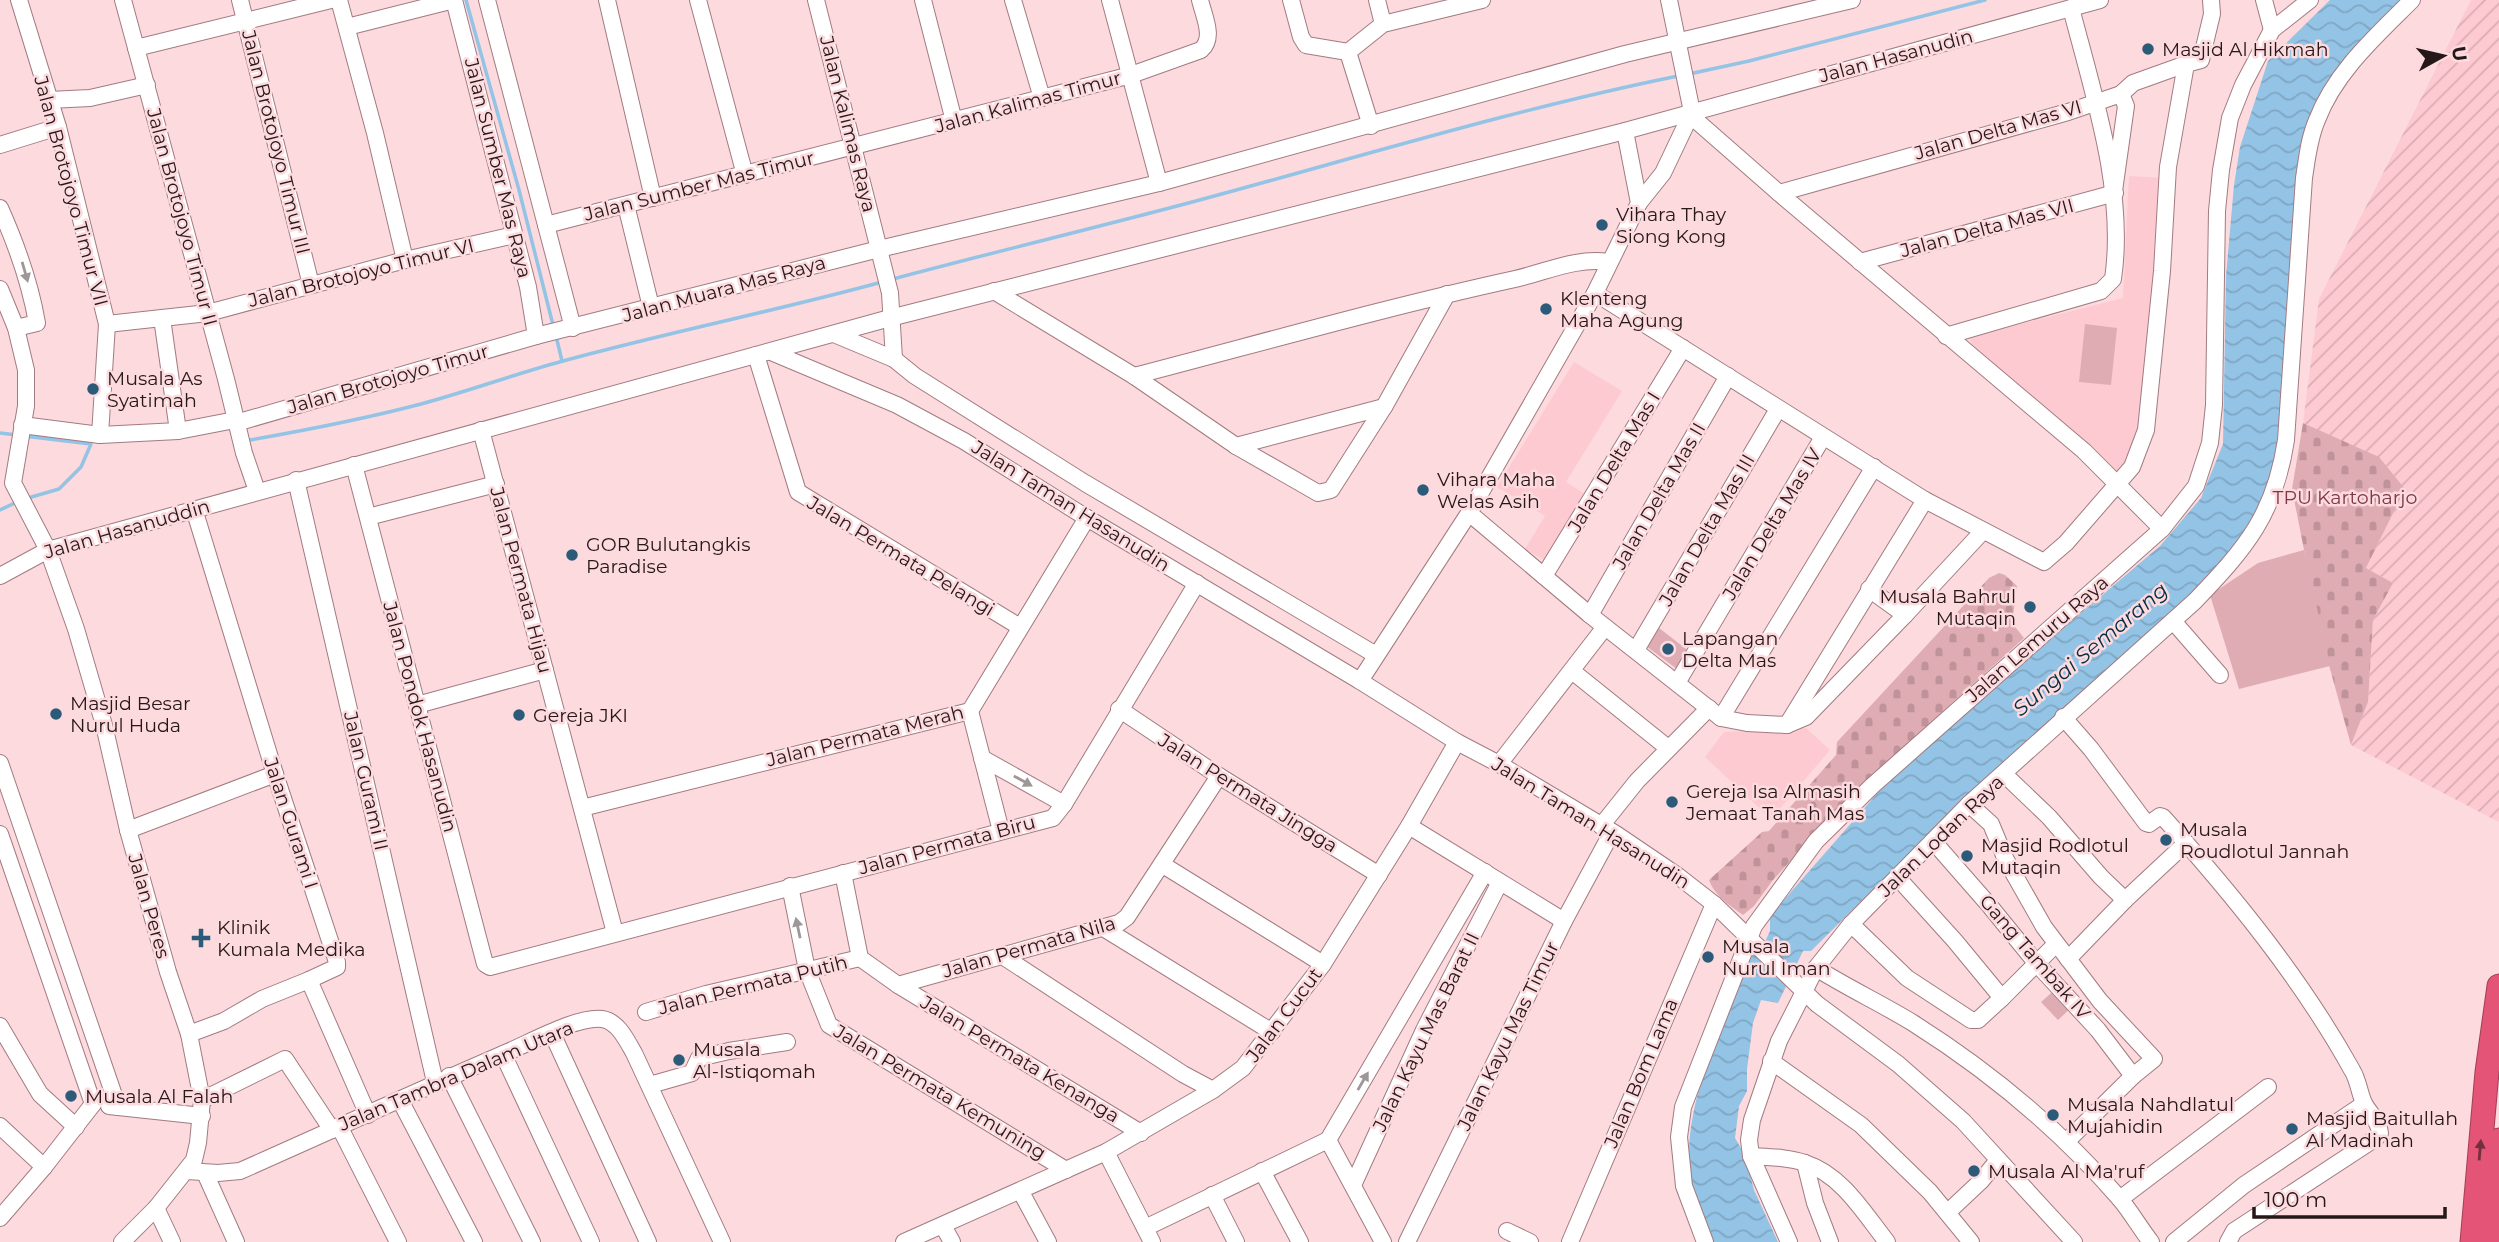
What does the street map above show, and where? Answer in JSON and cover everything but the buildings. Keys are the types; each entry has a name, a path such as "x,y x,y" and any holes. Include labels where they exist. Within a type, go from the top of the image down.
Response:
{"highway":[{"path":"2472,1242 2487,1072 2499,986"},
{"path":"2490,1242 2499,1140"}],"street":[{"name":"Jalan Brotojoyo Timur VII","path":"19,0 58,127 107,324 208,313"},
{"name":"Jalan Brotojoyo Timur II","path":"123,0 244,453 257,491"},
{"name":"Jalan Brotojoyo Timur III","path":"240,0 312,285"},
{"path":"136,48 331,0"},
{"path":"339,0 405,260"},
{"path":"347,27 454,0"},
{"name":"Jalan Sumber Mas Raya","path":"454,0 528,287 538,336"},
{"name":"Jalan Sumber Mas Raya","path":"487,0 571,329"},
{"path":"607,0 653,198"},
{"path":"698,0 745,175"},
{"name":"Jalan Kalimas Raya","path":"816,0 890,293 894,359"},
{"path":"923,0 954,121"},
{"path":"1013,0 1042,98"},
{"path":"1110,0 1159,183"},
{"name":"Jalan Kalimas Timur","path":"853,147 1131,75 1200,50 1207,45 1209,38 1200,0"},
{"path":"1291,0 1301,37 1306,45 1348,52 1383,24 1452,3 1482,0"},
{"path":"1377,0 1383,24"},
{"path":"1668,0 1694,114 1779,193 2084,451 2162,529"},
{"name":"Jalan Muara Mas Raya","path":"538,336 651,307 881,257 1371,126 1625,54 1679,47 1793,7 1852,0"},
{"name":"Jalan Hasanudin","path":"994,291 1694,114 2100,0"},
{"path":"1595,293 1924,500 2044,562 2066,543 2118,484 2136,459 2146,430 2162,271 2168,167 2186,64 2202,60 2212,14 2211,0"},
{"path":"2264,0 2272,30"},
{"name":"Jalan Lemuru Raya","path":"1705,1242 1684,1186 1679,1137 1683,1107 1754,926 1816,841 1872,786 2162,529 2196,486 2207,456 2214,405 2216,257 2221,170 2230,118 2243,85 2272,30 2309,0"},
{"name":"Jalan Lodan Raya","path":"1788,1242 1751,1156 1749,1140 1752,1120 1771,1061 1800,988 1851,924 1969,804 2195,601 2236,556 2257,528 2274,495 2283,462 2289,419 2304,178 2311,139 2322,107 2339,80 2374,38 2412,0"},
{"path":"2071,8 2114,192"},
{"path":"1348,52 1371,126"},
{"name":"Jalan Delta Mas VI","path":"1779,193 2095,103 2121,94 2133,83 2186,64"},
{"path":"49,100 90,98 147,85"},
{"path":"1946,336 2101,291 2109,285 2113,276 2114,192 2126,106 2121,94"},
{"path":"1360,681 1469,513 1595,293 1639,202 1663,173 1694,114"},
{"path":"0,145 58,127"},
{"path":"1625,131 1639,202"},
{"name":"Jalan Sumber Mas Timur","path":"545,225 853,147"},
{"name":"Jalan Delta Mas VII","path":"1860,262 2114,192"},
{"path":"626,205 651,307"},
{"path":"0,208 20,252 37,323 16,328"},
{"name":"Jalan Brotojoyo Timur VI","path":"208,313 405,260 514,235"},
{"path":"1134,376 1447,293 1529,276 1590,259 1608,262"},
{"path":"0,289 16,328 26,370 26,406 9,483"},
{"path":"994,291 1134,376 1236,446 1318,492 1326,493 1331,490 1384,407 1447,293"},
{"name":"Jalan Hasanuddin","path":"0,576 48,550 354,464 994,291"},
{"path":"162,318 178,430"},
{"path":"100,435 107,324"},
{"name":"Jalan Taman Hasanudin","path":"834,334 894,359 915,376 1085,483 1376,655"},
{"name":"Jalan Brotojoyo Timur","path":"21,432 100,435 237,426 538,336"},
{"name":"Jalan Delta Mas I","path":"1544,576 1683,348"},
{"name":"Jalan Taman Hasanudin","path":"764,354 897,405 964,441 1457,742 1607,829 1678,876 1714,904 1800,988 1908,1072 1964,1121 2074,1242"},
{"name":"Jalan Permata Pelangi","path":"764,354 798,492 1020,627"},
{"name":"Jalan Delta Mas II","path":"1590,615 1728,376"},
{"path":"1236,446 1384,407"},
{"name":"Jalan Delta Mas III","path":"1636,650 1778,409"},
{"name":"Jalan Permata Hijau","path":"481,430 615,933"},
{"name":"Jalan Delta Mas IV","path":"1677,683 1824,437"},
{"name":"Jalan Pondok Hasanudin","path":"354,464 485,964 490,967"},
{"name":"Jalan Kayu Mas Timur","path":"1407,1242 1599,852 1607,829 1668,748 1715,713 1874,467"},
{"name":"Jalan Gurami II","path":"296,480 442,1079 532,1242"},
{"name":"Jalan Peres","path":"9,483 48,550 76,629 94,689 128,830 168,972 189,1034 202,1108 194,1160 156,1208 122,1242"},
{"path":"368,517 496,484"},
{"path":"1787,724 1924,500"},
{"name":"Jalan Gurami I","path":"194,509 275,774 337,962 337,967 309,980"},
{"path":"1469,513 1590,615 1715,713 1747,723 1787,724 1806,717 1983,531"},
{"name":"Jalan Permata Merah","path":"582,808 970,711 1087,518"},
{"name":"Jalan Permata Biru","path":"490,967 1053,818 1197,583"},
{"path":"1869,589 1905,615"},
{"path":"2174,621 2220,675"},
{"path":"1499,764 1605,627"},
{"path":"1835,647 1854,665"},
{"path":"417,705 545,670"},
{"path":"1572,671 1668,748"},
{"name":"Jalan Permata Jingga","path":"1119,709 1219,776 1379,875"},
{"path":"970,711 1001,831"},
{"path":"2063,717 2146,823 2149,824 2162,816 2242,909 2323,1022 2354,1073 2364,1104 2378,1124 2379,1136 2234,1231 2228,1242"},
{"name":"Jalan Cucut","path":"904,1242 1106,1152 1213,1090 1243,1068 1323,964 1409,826 1457,742"},
{"path":"982,758 1064,804"},
{"path":"0,762 118,1107"},
{"path":"128,830 275,774"},
{"path":"2004,774 2049,817 2101,877 2125,900"},
{"name":"Jalan Permata Nila","path":"898,985 1105,929 1127,917 1219,776"},
{"name":"Gang Tambak IV","path":"1933,841 2037,964 2098,1030 2133,1076 2154,1059 2101,1001 2056,944 2006,860 1991,824 1969,804"},
{"path":"1409,826 1564,921"},
{"path":"0,834 93,1104"},
{"path":"2068,959 2125,900 2186,843"},
{"path":"1163,865 1323,964"},
{"path":"1106,1152 1149,1235 1212,1195 1328,1140 1485,872"},
{"path":"843,873 860,958 898,985"},
{"path":"1898,878 2002,998"},
{"name":"Jalan Kayu Mas Barat II","path":"1354,1183 1424,1030 1500,882"},
{"name":"Jalan Permata Kemuning","path":"790,886 807,970 829,1025 1066,1170"},
{"name":"Jalan Bom Lama","path":"1570,1242 1714,904"},
{"path":"1851,924 1907,978 1971,1020 1978,1020 2056,944"},
{"path":"1105,929 1272,1032"},
{"path":"1001,956 1213,1090"},
{"name":"Jalan Permata Putih","path":"646,1012 706,994 860,958"},
{"path":"1816,968 1912,1023 1996,1083 2066,1142 2120,1199 2151,1242"},
{"path":"189,1034 224,1021 262,999 309,980 368,1115"},
{"name":"Jalan Permata Kenanga","path":"898,985 1141,1133"},
{"name":"Jalan Tambra Dalam Utara","path":"187,1171 240,1171 552,1032 587,1020 608,1020 622,1033 650,1085 722,1242"},
{"path":"0,1026 40,1094 76,1127"},
{"path":"552,1032 649,1242"},
{"path":"650,1085 692,1073 699,1058 787,1042"},
{"path":"503,1054 591,1242"},
{"path":"93,1104 202,1108 285,1059 336,1128 398,1242"},
{"path":"1771,1061 1861,1125 1948,1212 1971,1242"},
{"path":"2066,1142 2133,1076"},
{"path":"2120,1199 2268,1087"},
{"path":"400,1100 474,1242"},
{"path":"3,1207 44,1167 93,1104"},
{"path":"2174,1242 2244,1185 2364,1104"},
{"path":"0,1126 44,1167"},
{"path":"1328,1140 1384,1242"},
{"path":"1751,1156 1805,1163 1824,1171 1838,1182 1887,1242"},
{"path":"1948,1212 1981,1181 1998,1160"},
{"path":"1805,1163 1815,1203 1830,1242"},
{"path":"1262,1171 1300,1242"},
{"path":"205,1173 236,1242"},
{"path":"1021,1192 1048,1242"},
{"path":"1212,1195 1236,1242"},
{"path":"156,1208 172,1242"},
{"path":"943,1226 952,1242"},
{"path":"1507,1231 1530,1242"}],"shaded area":[{"path":"2471,0 2499,0 2499,822 2351,745 2368,702 2373,620 2393,583 2366,568 2405,489 2303,423 2319,299"},
{"path":"2129,176 2164,178 2150,367 2135,450 2117,475 1973,345 1968,337 2123,298"},
{"path":"1574,362 1622,391 1566,482 1585,494 1544,560 1525,549 1545,516 1497,487"},
{"path":"1806,728 1830,750 1771,819 1705,757 1724,732"}],"green space":[{"path":"2085,324 2117,328 2111,385 2079,382"},
{"name":"TPU Kartoharjo","path":"2303,423 2379,457 2405,489 2366,568 2393,583 2373,620 2368,702 2351,745 2321,636 2292,489"},
{"path":"2304,550 2330,666 2239,689 2210,595 2258,563"},
{"path":"1999,573 2017,586 2012,623 2024,638 1856,790 1773,880 1754,906 1743,915 1728,904 1715,891 1709,880 1762,832 1769,831 1836,755 1837,742 1989,578"},
{"name":"Lapangan Delta Mas","path":"1659,628 1690,652 1677,669 1646,646"},
{"path":"2058,987 2074,1005 2058,1020 2041,1002"}],"water":[{"name":"Sungai Semarang","path":"2330,0 2405,0 2326,83 2311,113 2300,148 2276,478 2249,532 2176,614 2066,707 1934,829 1811,951 1803,951 1778,1003 1761,1000 1753,1023 1747,1091 1739,1106 1735,1138 1745,1155 1754,1190 1778,1242 1712,1242 1691,1179 1689,1145 1693,1118 1708,1060 1747,952 1760,953 1770,931 1770,916 1888,781 1957,712 2067,625 2160,546 2201,498 2223,444 2226,276 2240,147 2268,61"}],"waterway":[{"path":"466,0 553,325"},
{"path":"1689,74 1985,0"},
{"path":"893,279 1196,201 1496,119 1678,76"},
{"path":"250,440 400,409 603,350 882,282"},
{"path":"556,336 562,361"},
{"path":"0,433 17,435"},
{"path":"24,436 91,444 81,467 59,489 28,498"},
{"path":"0,510 17,502"}],"place":[{"name":"Masjid Al Hikmah","path":"2148,49"},
{"name":"Vihara Thay Siong Kong","path":"1602,225"},
{"name":"Klenteng Maha Agung","path":"1546,309"},
{"name":"Musala As Syatimah","path":"93,389"},
{"name":"Vihara Maha Welas Asih","path":"1423,490"},
{"name":"GOR Bulutangkis Paradise","path":"572,555"},
{"name":"Musala Bahrul Mutaqin","path":"2030,607"},
{"name":"Lapangan Delta Mas","path":"1668,649"},
{"name":"Masjid Besar Nurul Huda","path":"56,714"},
{"name":"Gereja JKI","path":"519,715"},
{"name":"Gereja Isa Almasih Jemaat Tanah Mas","path":"1672,802"},
{"name":"Musala Roudlotul Jannah","path":"2166,840"},
{"name":"Masjid Rodlotul Mutaqin","path":"1967,856"},
{"name":"Klinik Kumala Medika","path":"201,938"},
{"name":"Musala Nurul Iman","path":"1708,957"},
{"name":"Musala Al-Istiqomah","path":"679,1060"},
{"name":"Musala Al Falah","path":"71,1096"},
{"name":"Musala Nahdlatul Mujahidin","path":"2053,1115"},
{"name":"Masjid Baitullah Al Madinah","path":"2292,1129"},
{"name":"Musala Al Ma'ruf","path":"1974,1171"}]}
